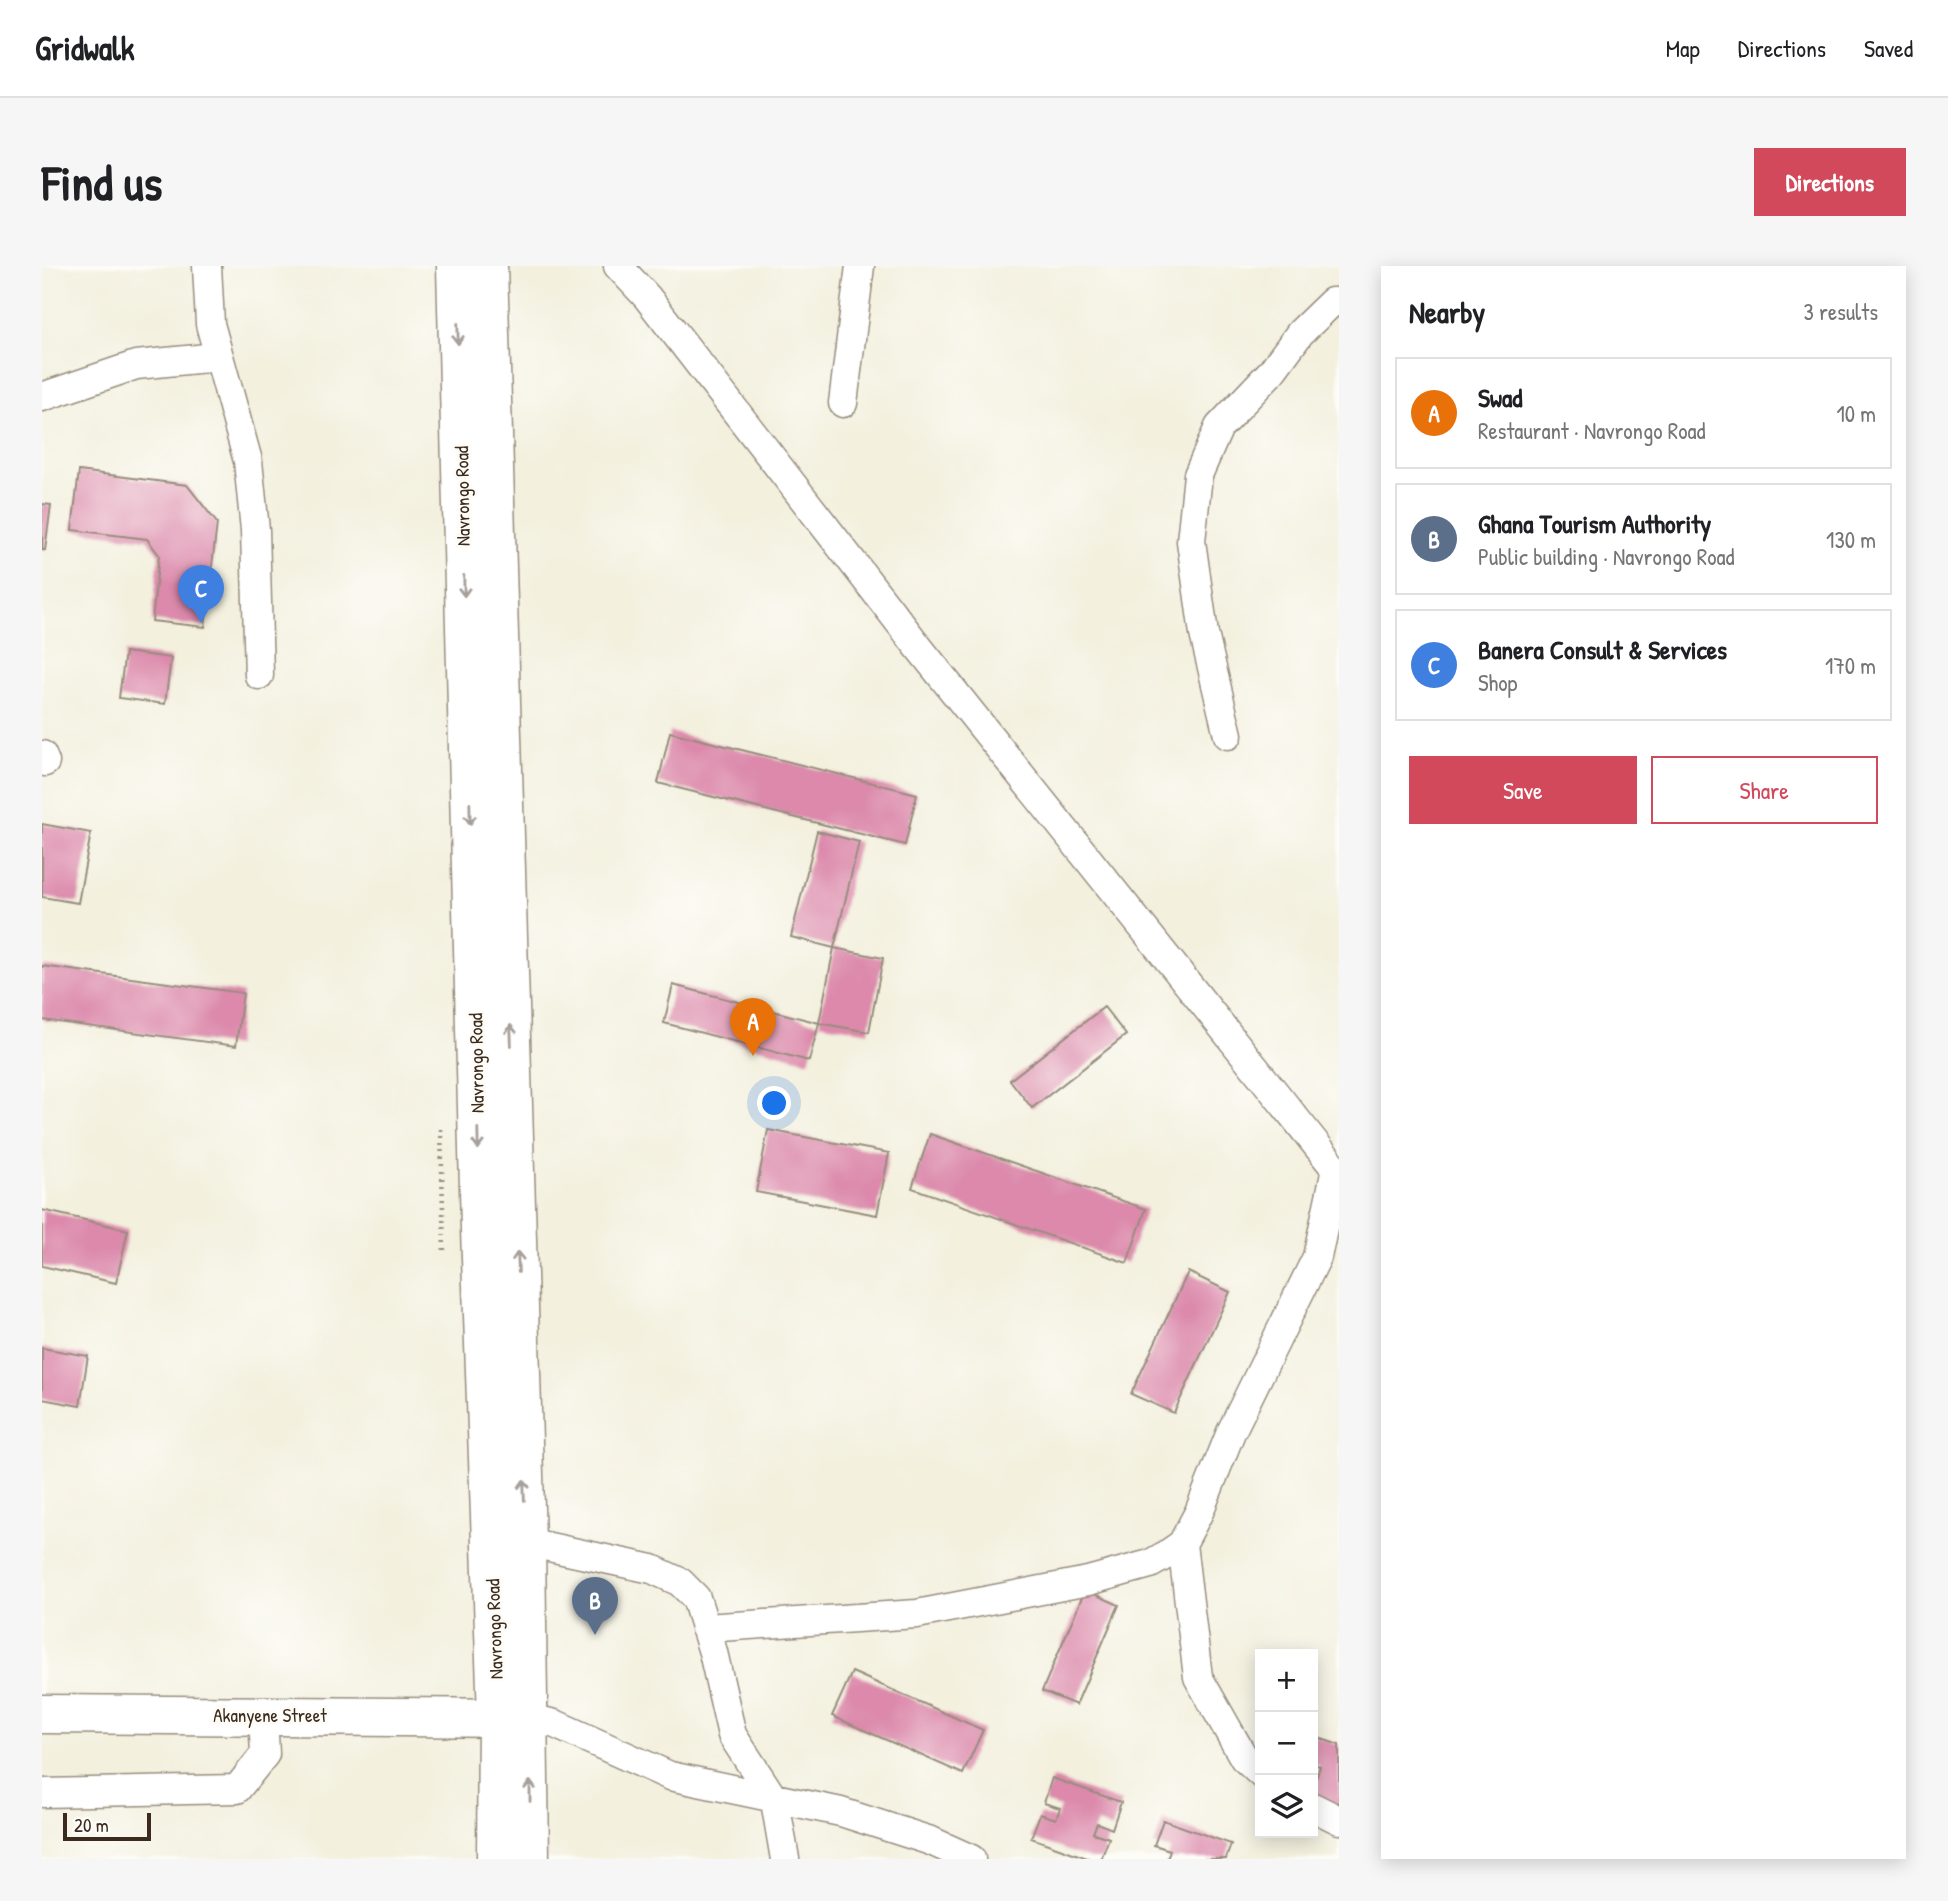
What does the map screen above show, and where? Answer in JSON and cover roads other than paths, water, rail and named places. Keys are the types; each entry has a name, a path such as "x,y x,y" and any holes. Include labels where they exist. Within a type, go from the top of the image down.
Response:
{"main road":[{"name":"Navrongo Road","path":"456,266 480,1228 514,1717 530,1859"},
{"name":"Navrongo Road","path":"488,266 526,1542 514,1717 496,1859"},
{"name":"Akanyene Street","path":"42,1714 514,1717"}],"street":[{"path":"207,266 209,324 248,461 255,530 260,675"},
{"path":"618,266 647,297 920,649 1338,1171 1317,1257 1231,1432 1182,1544 1198,1677 1244,1758 1255,1768"},
{"path":"843,403 860,266"},
{"path":"1228,735 1204,634 1191,541 1198,475 1219,427 1272,371 1300,333 1332,302 1339,302"},
{"path":"42,397 136,365 217,357"},
{"path":"526,1542 652,1569 680,1582 696,1598 732,1735 775,1801 785,1859"},
{"path":"705,1628 917,1614 1087,1581 1150,1564 1182,1544"},
{"path":"42,1793 237,1789 265,1754 263,1715"},
{"path":"514,1717 555,1724 670,1776 775,1801 841,1812 931,1840 971,1859"},
{"path":"1318,1810 1339,1820"}],"place":[{"name":"Banera Consult & Services","path":"201,623"},
{"name":"Swad","path":"753,1056"},
{"name":"Ghana Tourism Authority","path":"595,1635"}]}
